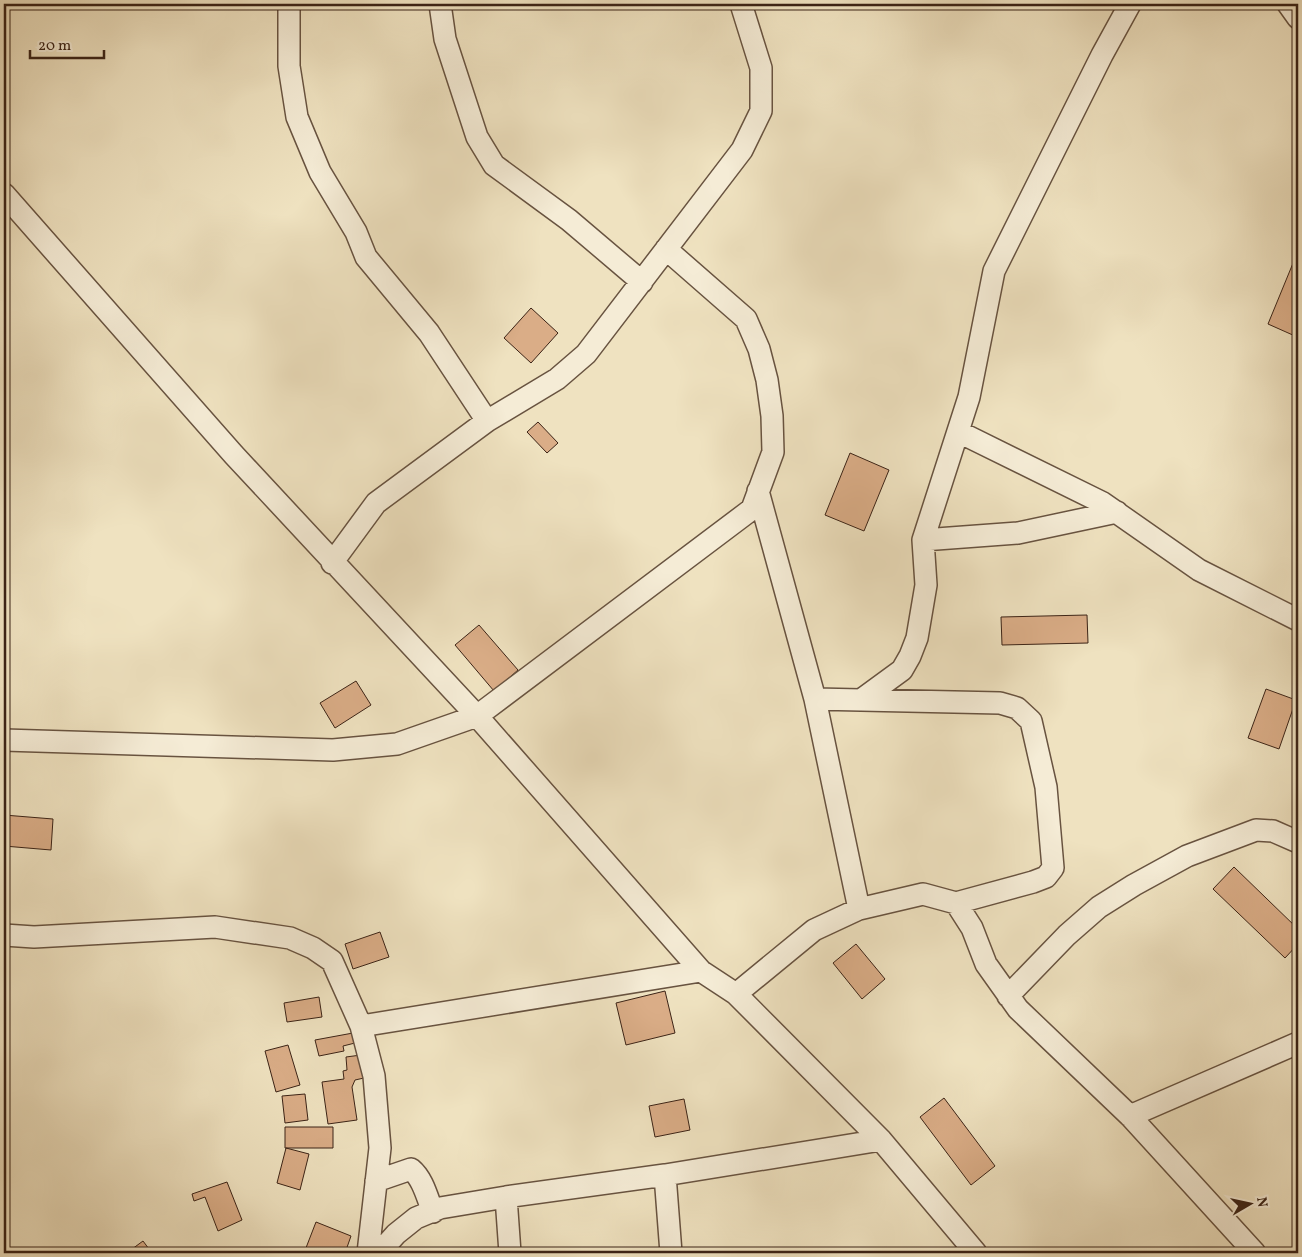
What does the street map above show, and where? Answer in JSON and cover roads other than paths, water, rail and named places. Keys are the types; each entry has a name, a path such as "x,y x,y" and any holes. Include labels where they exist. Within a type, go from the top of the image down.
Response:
{"street":[{"path":"289,4 289,66 297,117 320,172 356,232 366,257 429,333 487,421"},
{"path":"440,4 445,39 477,137 494,165 569,220 642,282"},
{"path":"332,563 376,503 487,421 557,379 586,354 742,150 761,111 761,68 741,4"},
{"path":"861,700 902,670 917,638 926,585 923,540 969,396 994,270 1102,55 1130,4"},
{"path":"1288,4 1298,18"},
{"path":"4,194 227,448 332,563 477,716 701,971 736,994 881,1140 976,1253"},
{"path":"4,740 333,750 397,744 477,716 752,509 773,452 769,389 759,349 746,319 666,249"},
{"path":"959,432 1103,503 1199,570 1298,620"},
{"path":"758,491 815,699 859,909"},
{"path":"923,540 1018,533 1117,512"},
{"path":"736,994 814,930 859,909 923,894 956,903 1033,882 1046,877 1053,868 1046,787 1031,721 1016,708 1000,703 815,699"},
{"path":"1008,996 1067,935 1099,907 1142,880 1187,856 1256,830 1273,831 1298,842"},
{"path":"956,903 972,928 986,964 1018,1009 1130,1116 1254,1253"},
{"path":"4,935 34,937 215,927 290,938 313,948 332,961 361,1026 374,1076 380,1148 368,1253"},
{"path":"361,1026 701,971"},
{"path":"1130,1116 1298,1043"},
{"path":"379,1253 396,1234 416,1218 440,1208 665,1175 881,1140"},
{"path":"376,1181 411,1169 421,1181 433,1212"},
{"path":"665,1175 671,1253"},
{"path":"506,1197 510,1253"}]}
